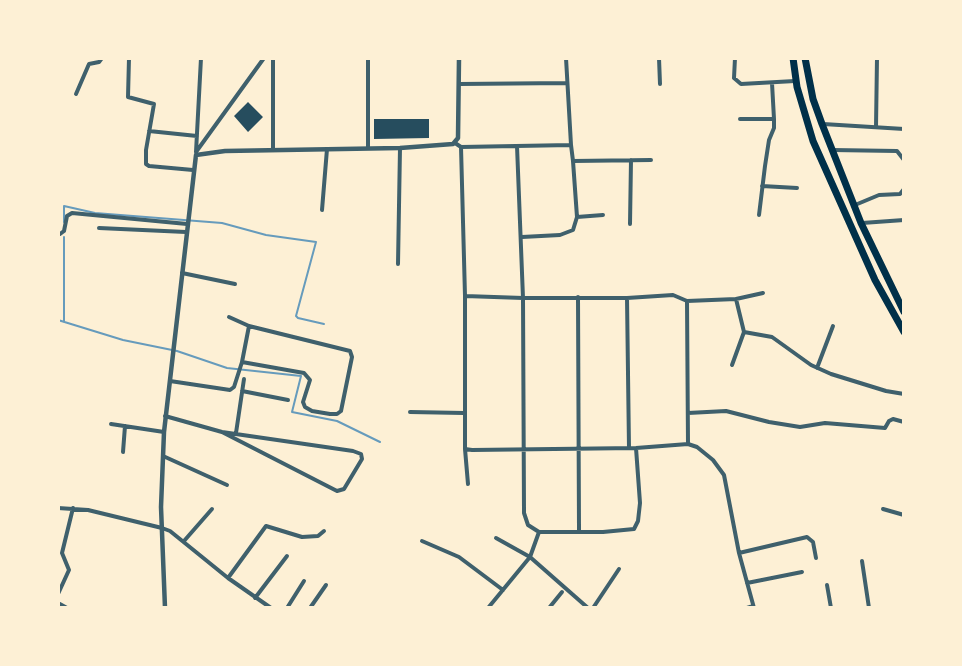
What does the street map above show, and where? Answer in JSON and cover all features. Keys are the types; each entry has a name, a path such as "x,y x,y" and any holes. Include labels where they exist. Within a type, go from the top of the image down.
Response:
{"highway":[{"path":"793,58 796,81 813,141 874,280 903,332"},
{"path":"805,58 811,89 832,150 861,223 903,312"}],"street":[{"path":"76,93 89,64 99,62 102,58"},
{"path":"129,58 128,98 154,104 146,155 147,165 194,170"},
{"path":"165,608 162,455 196,153 201,58"},
{"path":"196,153 264,58"},
{"path":"273,58 273,150"},
{"path":"368,58 368,148"},
{"path":"455,143 458,138 459,58"},
{"path":"522,237 566,234 573,230 577,217 566,58"},
{"path":"659,58 660,84"},
{"path":"735,58 734,78 741,84 796,81"},
{"path":"876,128 877,58"},
{"path":"459,84 567,83"},
{"path":"759,215 769,140 774,128 772,83"},
{"path":"740,119 774,118"},
{"path":"822,124 903,129"},
{"path":"149,131 197,136"},
{"path":"196,153 400,148 455,143 461,147 571,145"},
{"path":"518,146 522,237 526,520 530,528 539,532 634,529 640,504 636,448"},
{"path":"461,147 465,296 464,413 468,484"},
{"path":"398,264 400,148"},
{"path":"322,210 327,149"},
{"path":"832,150 897,151 903,160"},
{"path":"630,224 631,160"},
{"path":"573,161 651,160"},
{"path":"762,186 797,188"},
{"path":"854,205 879,195 900,194 903,189"},
{"path":"60,234 65,230 67,216 72,213 187,223"},
{"path":"577,217 603,215"},
{"path":"861,223 903,220"},
{"path":"99,228 186,232"},
{"path":"182,273 236,284"},
{"path":"465,296 627,298 673,295 687,301 736,299 763,293"},
{"path":"578,297 579,531"},
{"path":"627,298 629,448"},
{"path":"732,366 744,332 736,299"},
{"path":"687,301 688,444"},
{"path":"229,317 249,326 350,351 352,357 342,409 339,413 333,414 307,409 303,402 310,380 304,373 242,364"},
{"path":"170,381 228,390 234,387 242,364 249,326"},
{"path":"818,368 833,326"},
{"path":"744,332 772,337 818,368 857,383 903,394"},
{"path":"236,433 244,379"},
{"path":"242,391 288,400"},
{"path":"688,413 726,411 800,427 825,423 885,428 889,420 903,422"},
{"path":"410,412 464,413"},
{"path":"165,416 222,432 337,491 344,489 362,457 360,453 353,451 222,432"},
{"path":"111,424 164,432"},
{"path":"123,452 125,426"},
{"path":"465,449 636,448 688,444 706,453 724,475 739,553 754,607 747,608"},
{"path":"162,455 226,485"},
{"path":"58,508 73,508 162,528 184,541 228,578 270,608"},
{"path":"58,594 69,570 62,553 73,508"},
{"path":"184,541 212,509"},
{"path":"883,509 903,515"},
{"path":"228,578 265,527 270,526 302,537 318,536 324,531"},
{"path":"488,608 530,557 539,532"},
{"path":"739,553 805,537 813,540 816,558"},
{"path":"496,538 530,557 588,608"},
{"path":"422,541 459,557 504,590"},
{"path":"255,598 287,556"},
{"path":"862,561 869,608"},
{"path":"592,608 619,569"},
{"path":"747,583 802,572"},
{"path":"287,608 304,581"},
{"path":"310,608 326,585"},
{"path":"827,585 831,608"},
{"path":"549,608 562,592"},
{"path":"58,603 67,608"}],"building":[{"path":"248,102 263,117 248,132 234,116"},
{"path":"374,119 429,119 429,138 374,139"}],"waterway":[{"path":"64,222 64,206 95,213 222,223 266,235 316,242 296,316 324,324"},
{"path":"64,237 64,322"},
{"path":"58,320 123,340 177,351 227,368 301,376 292,412 337,421 380,442"}]}
